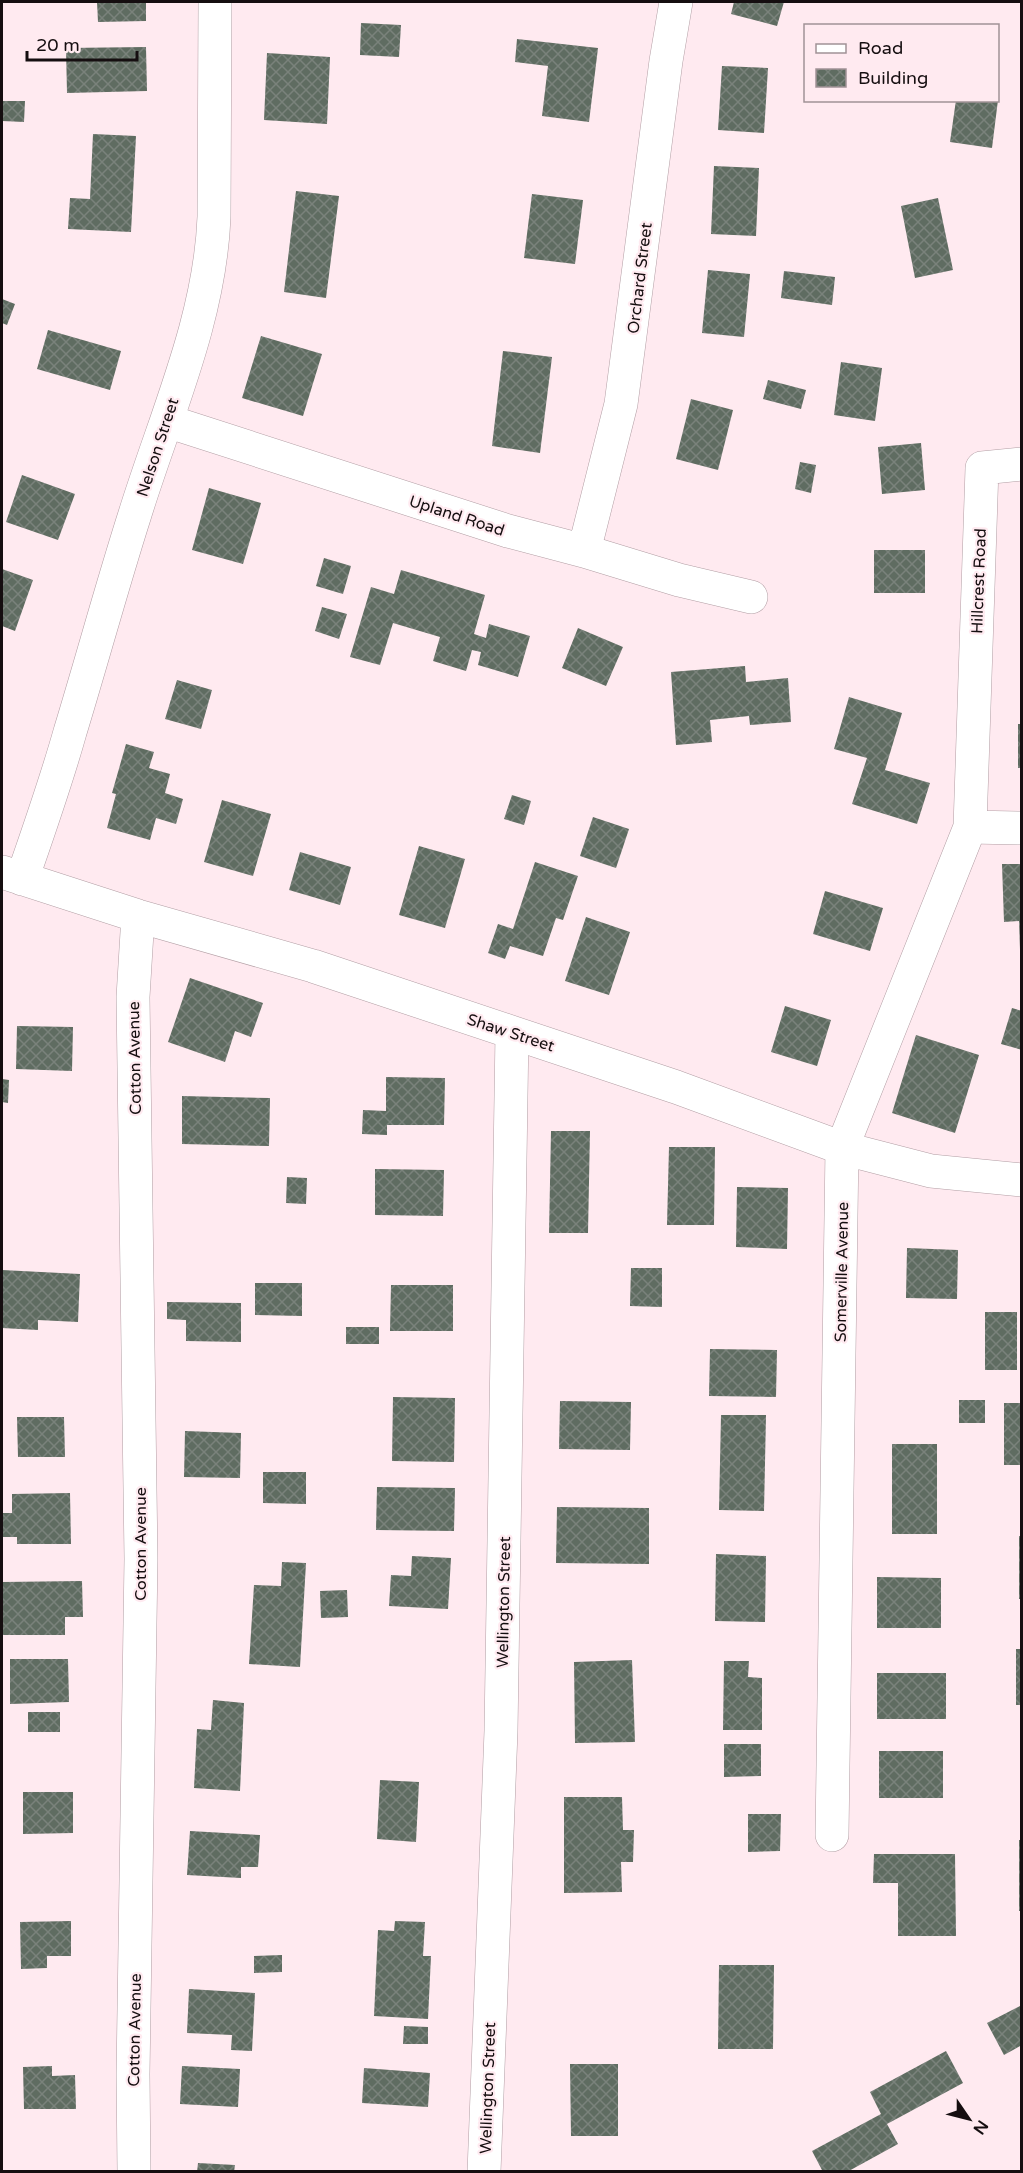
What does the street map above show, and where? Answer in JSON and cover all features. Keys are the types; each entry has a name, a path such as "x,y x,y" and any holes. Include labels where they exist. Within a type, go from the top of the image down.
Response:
{"street":[{"name":"Nelson Street","path":"12,876 60,765 135,513 167,421 206,290 214,217 216,2"},
{"name":"Orchard Street","path":"584,551 621,404 666,61 676,2"},
{"name":"Upland Road","path":"167,421 508,531 679,580 751,597"},
{"name":"Hillcrest Road","path":"973,733 982,468 1022,464"},
{"name":"Somerville Avenue","path":"832,1835 843,1148 970,827 973,733"},
{"path":"970,827 1022,828"},
{"name":"Shaw Street","path":"12,876 138,916 313,966 676,1087 843,1148 931,1171 1022,1180"},
{"name":"Cotton Avenue","path":"134,2172 133,2074 141,1559 133,997 138,916"},
{"name":"Wellington Street","path":"484,2172 501,1731 512,1033"}],"building":[{"path":"97,2 146,2 146,21 98,22"},
{"path":"734,2 784,2 777,26 731,14"},
{"path":"361,23 401,25 399,57 360,55"},
{"path":"517,39 598,48 589,122 542,116 548,66 515,62"},
{"path":"146,47 147,91 67,93 66,48"},
{"path":"267,53 330,57 327,124 264,120"},
{"path":"722,66 768,68 764,133 718,130"},
{"path":"2,101 25,101 24,122 2,121"},
{"path":"956,102 998,102 992,148 950,142"},
{"path":"93,134 136,136 131,232 68,229 70,198 90,199"},
{"path":"714,166 759,168 756,236 711,234"},
{"path":"296,191 339,196 326,298 284,292"},
{"path":"532,194 583,200 575,264 524,258"},
{"path":"938,198 953,270 915,278 901,206"},
{"path":"708,270 750,274 744,337 702,333"},
{"path":"784,271 835,277 832,305 781,298"},
{"path":"2,299 15,304 7,325 2,323"},
{"path":"48,330 121,351 110,390 37,369"},
{"path":"261,336 322,354 303,416 242,398"},
{"path":"503,351 552,357 540,453 492,446"},
{"path":"841,362 882,368 875,421 834,415"},
{"path":"768,380 806,390 801,409 763,399"},
{"path":"691,399 733,410 718,470 676,459"},
{"path":"921,443 925,490 882,494 878,447"},
{"path":"800,462 816,465 811,493 795,489"},
{"path":"22,475 75,494 58,540 6,522"},
{"path":"209,488 261,503 243,564 192,550"},
{"path":"874,550 925,550 925,593 874,593"},
{"path":"324,558 351,566 343,594 316,586"},
{"path":"2,569 33,580 15,631 2,626"},
{"path":"401,570 485,595 474,634 486,638 489,624 530,636 518,677 478,665 481,652 472,650 466,671 433,661 440,637 393,623 380,665 350,657 371,587 394,594"},
{"path":"322,607 347,614 339,639 315,631"},
{"path":"578,628 623,647 606,686 562,668"},
{"path":"745,666 746,682 788,678 791,722 750,725 749,716 710,720 712,742 676,745 671,672"},
{"path":"177,680 212,690 201,729 165,719"},
{"path":"849,697 902,713 885,770 930,783 917,824 852,804 867,758 834,749"},
{"path":"1018,724 1022,724 1022,768 1018,768"},
{"path":"126,744 154,752 149,768 170,774 165,793 183,799 176,824 156,818 150,840 107,828 116,794 112,793"},
{"path":"512,795 531,801 524,825 504,819"},
{"path":"222,800 271,814 253,876 204,862"},
{"path":"593,817 629,829 616,868 580,856"},
{"path":"419,846 465,859 445,928 399,915"},
{"path":"300,852 351,867 340,905 289,890"},
{"path":"535,862 578,876 563,920 556,918 543,956 510,946 505,959 488,953 498,924 513,929"},
{"path":"1002,864 1022,864 1022,950 1020,950 1019,921 1004,922"},
{"path":"825,891 883,908 870,951 813,934"},
{"path":"586,917 630,932 609,995 565,981"},
{"path":"190,978 263,1003 251,1037 235,1031 225,1062 168,1042"},
{"path":"785,1006 831,1020 817,1066 771,1052"},
{"path":"1012,1008 1022,1011 1022,1050 1001,1044"},
{"path":"17,1026 73,1027 72,1071 16,1069"},
{"path":"916,1035 979,1055 955,1133 892,1113"},
{"path":"386,1077 445,1078 444,1125 387,1125 387,1135 362,1134 363,1110 386,1111"},
{"path":"2,1079 9,1080 8,1103 2,1102"},
{"path":"182,1096 270,1098 269,1146 182,1144"},
{"path":"551,1131 590,1131 588,1233 549,1233"},
{"path":"669,1147 715,1147 714,1225 667,1225"},
{"path":"375,1169 444,1170 443,1216 375,1215"},
{"path":"287,1177 307,1178 306,1204 286,1203"},
{"path":"737,1187 788,1188 787,1249 736,1247"},
{"path":"907,1248 958,1250 957,1299 906,1298"},
{"path":"631,1268 662,1268 662,1307 630,1306"},
{"path":"2,1270 80,1274 78,1322 38,1320 38,1330 2,1328"},
{"path":"255,1283 302,1283 302,1316 255,1315"},
{"path":"391,1285 453,1285 453,1331 390,1331"},
{"path":"167,1302 241,1303 241,1342 186,1341 186,1320 167,1319"},
{"path":"985,1312 1017,1312 1017,1370 985,1370"},
{"path":"346,1327 379,1327 379,1344 346,1344"},
{"path":"710,1349 777,1350 776,1397 709,1396"},
{"path":"393,1397 455,1398 454,1462 392,1461"},
{"path":"959,1400 985,1400 985,1423 959,1423"},
{"path":"560,1401 631,1402 630,1450 559,1449"},
{"path":"1004,1403 1022,1403 1022,1465 1004,1465"},
{"path":"721,1415 766,1415 764,1511 719,1510"},
{"path":"17,1417 64,1417 65,1457 18,1457"},
{"path":"185,1431 241,1433 240,1478 184,1477"},
{"path":"892,1444 937,1444 937,1534 892,1534"},
{"path":"263,1472 306,1472 306,1504 263,1503"},
{"path":"377,1487 455,1488 454,1531 376,1530"},
{"path":"70,1493 71,1544 17,1544 17,1537 2,1537 2,1513 12,1513 12,1494"},
{"path":"557,1507 649,1508 649,1564 556,1563"},
{"path":"1019,1536 1022,1536 1022,1599 1019,1599"},
{"path":"716,1554 766,1556 765,1622 715,1621"},
{"path":"412,1556 451,1558 448,1609 389,1606 391,1575 411,1576"},
{"path":"282,1562 306,1563 300,1667 249,1664 254,1585 281,1586"},
{"path":"877,1577 941,1578 941,1628 877,1628"},
{"path":"82,1581 83,1617 65,1617 65,1635 2,1635 2,1582"},
{"path":"347,1590 348,1617 321,1618 320,1591"},
{"path":"1016,1649 1022,1649 1022,1705 1016,1705"},
{"path":"10,1659 68,1659 69,1702 10,1704"},
{"path":"632,1660 635,1742 575,1743 574,1662"},
{"path":"724,1661 749,1661 748,1677 762,1678 762,1730 723,1730"},
{"path":"877,1673 946,1673 946,1719 877,1719"},
{"path":"213,1700 244,1703 240,1791 194,1788 197,1729 211,1730"},
{"path":"28,1712 60,1712 60,1732 28,1732"},
{"path":"724,1744 761,1744 761,1776 724,1777"},
{"path":"879,1751 943,1751 943,1798 879,1798"},
{"path":"380,1780 419,1782 416,1842 377,1839"},
{"path":"23,1792 73,1792 73,1833 23,1834"},
{"path":"564,1797 622,1797 623,1830 634,1830 633,1862 621,1862 622,1892 564,1893"},
{"path":"748,1814 781,1814 780,1851 748,1852"},
{"path":"190,1831 260,1835 258,1867 241,1867 241,1878 187,1875"},
{"path":"1019,1840 1022,1840 1022,1911 1019,1911"},
{"path":"874,1854 955,1854 956,1936 898,1936 898,1883 873,1883"},
{"path":"71,1921 71,1956 47,1956 47,1968 21,1969 20,1922"},
{"path":"395,1921 425,1922 423,1956 431,1956 428,2019 374,2016 378,1930 394,1931"},
{"path":"282,1955 282,1972 254,1973 254,1956"},
{"path":"719,1965 774,1965 773,2049 718,2049"},
{"path":"189,1989 255,1993 252,2051 231,2050 232,2035 187,2033"},
{"path":"1022,2005 1022,2045 1004,2055 987,2023"},
{"path":"404,2026 428,2027 428,2044 403,2044"},
{"path":"946,2051 963,2083 887,2124 898,2144 847,2172 823,2172 812,2151 881,2114 870,2092"},
{"path":"570,2064 618,2064 618,2136 571,2136"},
{"path":"52,2066 52,2076 75,2075 76,2109 24,2109 23,2067"},
{"path":"182,2066 240,2069 238,2107 180,2104"},
{"path":"364,2068 430,2073 428,2107 362,2103"},
{"path":"198,2163 235,2165 234,2172 197,2172"}]}
